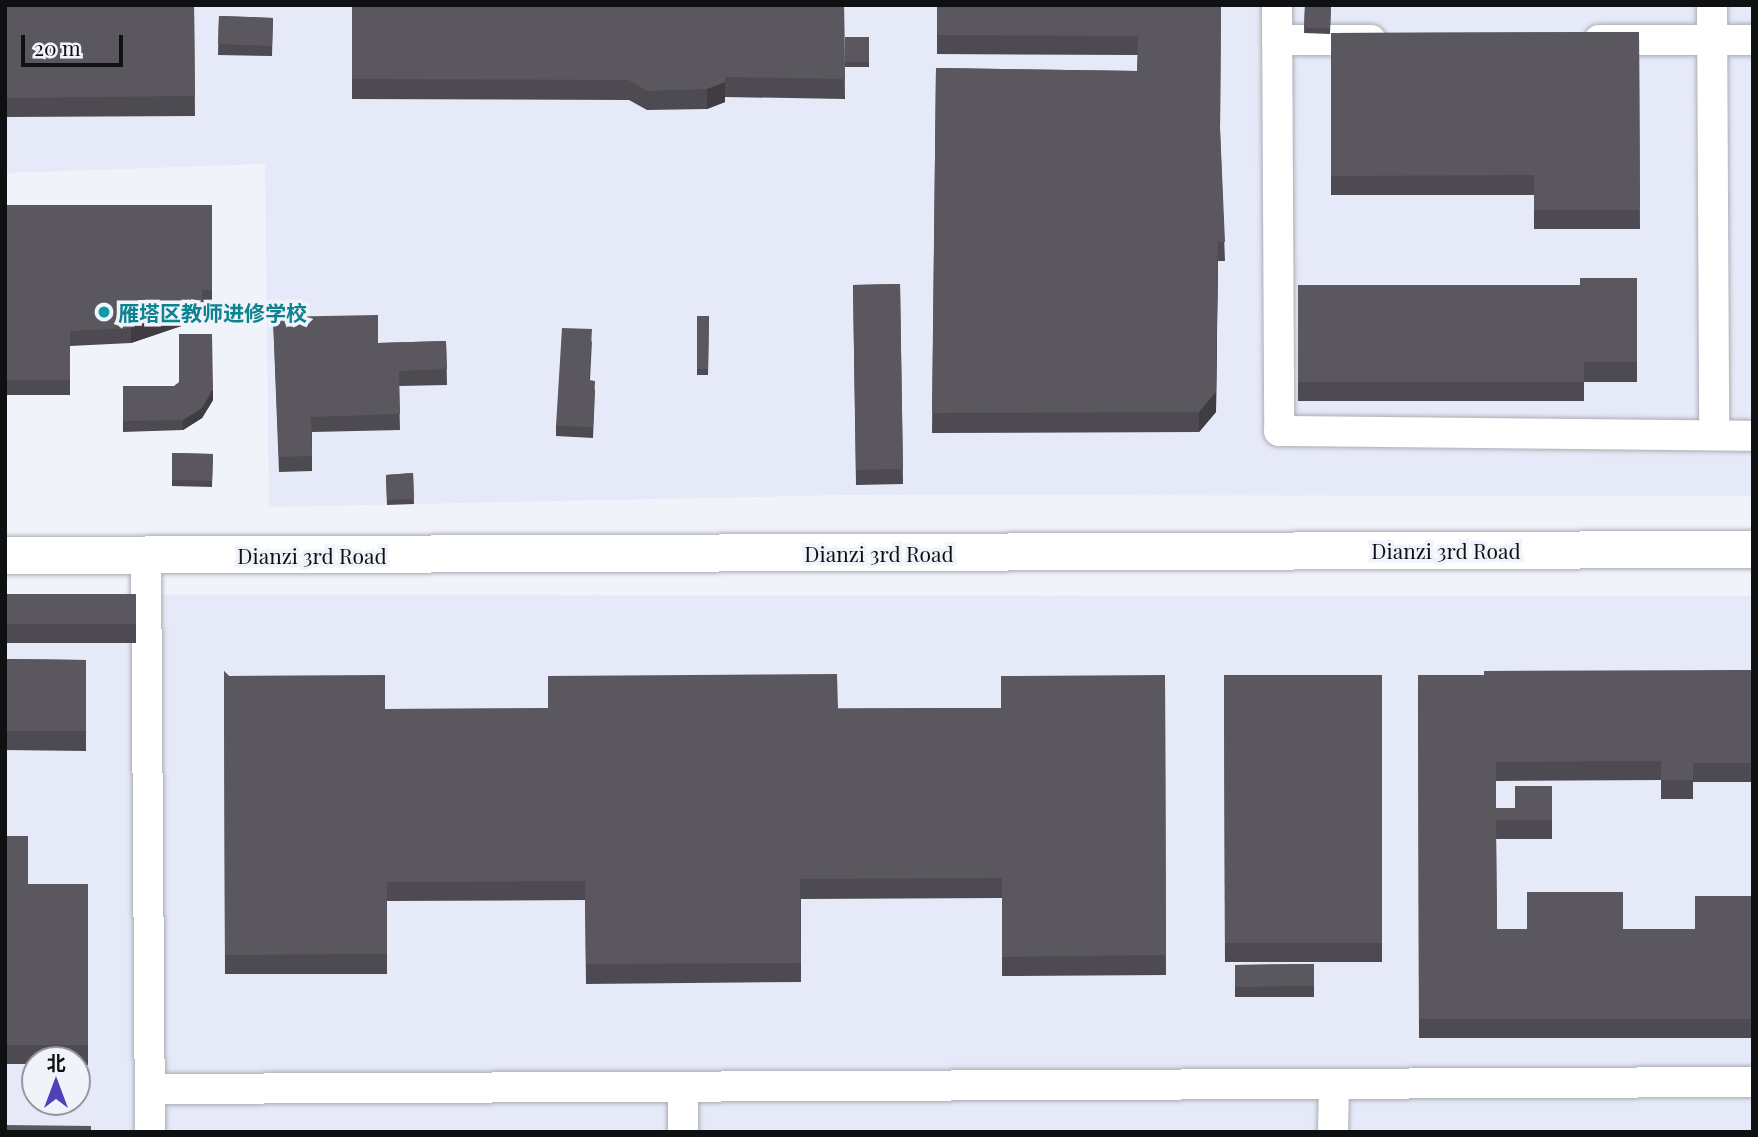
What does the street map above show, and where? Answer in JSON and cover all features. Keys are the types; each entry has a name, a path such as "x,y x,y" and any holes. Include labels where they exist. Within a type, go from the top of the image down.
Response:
{"street":[{"path":"1277,5 1279,431 1753,436"},
{"path":"1712,5 1714,435"},
{"path":"1277,40 1399,40"},
{"path":"1576,40 1753,40"},
{"name":"Dianzi 3rd Road","path":"5,555 1753,549"},
{"path":"146,556 150,1132"},
{"path":"150,1089 1753,1082"},
{"path":"1334,1084 1334,1132"},
{"path":"683,1132 684,1087"}],"shaded area":[{"path":"5,5 1753,5 1753,496 842,495 269,507 265,164 5,173"},
{"path":"5,595 1753,596 1753,1132 5,1132"}],"building":[{"path":"5,5 194,5 195,96 5,98"},
{"path":"352,5 844,5 845,79 725,77 725,82 707,89 647,91 629,80 352,79"},
{"path":"937,5 1221,5 1220,127 1225,242 1218,242 1216,392 1199,412 932,413 936,68 1137,71 1138,36 937,35"},
{"path":"1305,5 1331,5 1330,28 1304,28"},
{"path":"219,16 273,18 272,46 218,44"},
{"path":"1639,32 1640,210 1534,210 1534,175 1331,176 1331,33"},
{"path":"845,37 869,37 869,62 845,62"},
{"name":"雁塔区教师进修学校","path":"5,205 212,205 212,290 202,290 202,303 131,328 70,331 70,380 5,380"},
{"path":"1580,278 1637,278 1637,362 1584,362 1584,382 1298,382 1298,285 1580,285"},
{"path":"900,284 903,469 856,470 853,285"},
{"path":"378,315 378,343 446,341 447,369 399,371 400,414 311,417 312,456 279,457 273,317"},
{"path":"697,316 709,316 708,369 697,369"},
{"path":"562,328 592,329 589,380 595,381 593,427 556,426"},
{"path":"179,334 212,334 213,389 202,408 183,420 123,421 123,386 174,386 179,382"},
{"path":"172,453 213,454 212,481 172,480"},
{"path":"413,473 414,499 387,500 386,475"},
{"path":"5,594 136,594 136,624 5,624"},
{"path":"5,659 86,660 86,731 5,731"},
{"path":"1753,670 1753,763 1693,763 1693,780 1661,780 1661,761 1496,762 1496,808 1515,808 1515,786 1552,786 1552,820 1496,820 1497,929 1695,929 1695,896 1753,896 1753,1019 1419,1019 1418,675 1484,675 1484,671"},
{"path":"224,671 229,676 385,675 385,709 548,708 548,676 837,674 838,709 1001,708 1001,676 1165,675 1166,955 1002,957 1002,878 800,879 801,963 586,964 585,881 387,882 387,954 225,955"},
{"path":"1224,675 1382,675 1382,943 1225,943"},
{"path":"5,836 28,836 28,884 88,884 88,1045 5,1045"},
{"path":"1527,892 1623,892 1623,929 1527,929"},
{"path":"1314,964 1314,986 1235,987 1235,965"},
{"path":"5,1125 91,1126 91,1132 5,1132"}],"place":[{"name":"雁塔区教师进修学校","path":"104,312"}]}
